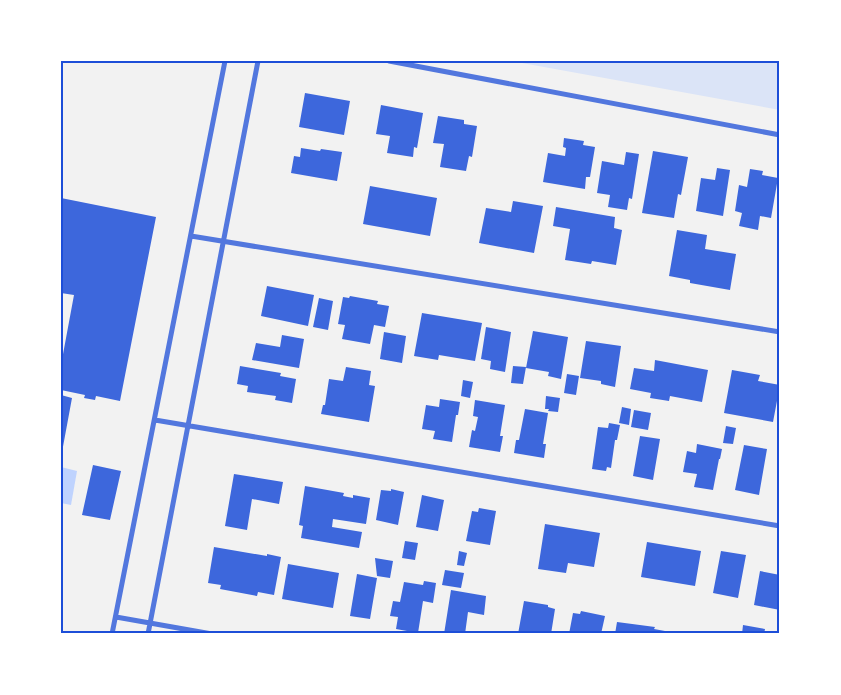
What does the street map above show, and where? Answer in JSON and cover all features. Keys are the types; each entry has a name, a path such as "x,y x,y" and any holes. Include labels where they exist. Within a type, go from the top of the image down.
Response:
{"street":[{"path":"112,634 224,61"},
{"path":"148,634 258,61"},
{"path":"389,61 780,135"},
{"path":"191,236 780,332"},
{"path":"155,420 780,526"},
{"path":"116,617 212,634"}],"shaded area":[{"path":"511,61 780,61 780,110"}],"water":[{"path":"61,467 77,471 71,505 61,503"}],"building":[{"path":"305,93 350,101 344,135 299,127"},
{"path":"381,105 423,113 417,148 414,147 413,157 387,153 390,136 376,134"},
{"path":"438,116 464,120 464,124 477,126 472,157 469,156 466,171 440,167 444,144 433,143"},
{"path":"564,138 584,141 583,145 595,147 590,177 586,177 585,189 543,182 548,153 565,156"},
{"path":"301,148 342,152 337,181 291,173 294,156 300,157"},
{"path":"653,151 688,157 681,195 678,194 674,218 642,213"},
{"path":"626,152 639,154 632,199 629,198 627,210 608,207 610,195 597,193 602,161 624,165"},
{"path":"717,168 730,170 723,216 696,211 701,178 715,180"},
{"path":"750,169 763,171 762,175 778,178 771,218 760,216 758,230 739,226 742,213 735,211 739,185 747,187"},
{"path":"370,186 437,198 430,236 363,224"},
{"path":"61,198 156,217 120,401 96,396 95,400 84,398 85,395 61,390 61,365 74,295 61,293"},
{"path":"513,201 543,206 534,253 479,243 486,208 511,212"},
{"path":"556,207 615,217 614,228 622,230 616,265 592,261 591,264 565,260 570,229 553,226"},
{"path":"677,230 707,235 705,249 736,254 730,290 690,283 690,280 669,276"},
{"path":"267,286 314,295 308,326 261,316"},
{"path":"350,296 378,301 377,304 389,306 385,327 374,325 370,344 342,339 345,325 338,324 343,297 349,298"},
{"path":"319,298 333,301 328,330 313,327"},
{"path":"422,313 482,323 475,361 439,355 438,360 414,356"},
{"path":"486,327 511,332 505,372 490,369 491,361 481,359"},
{"path":"533,331 568,337 561,379 548,376 549,372 526,368"},
{"path":"384,332 406,336 402,363 380,359"},
{"path":"282,335 304,339 299,368 252,360 256,343 280,347"},
{"path":"586,341 621,346 615,387 601,384 601,381 580,378"},
{"path":"655,360 708,370 702,402 670,396 669,401 650,398 651,393 630,389 634,368 654,371"},
{"path":"240,366 281,373 280,376 296,379 292,403 275,400 276,396 247,392 248,386 237,384"},
{"path":"513,366 526,367 523,384 511,383"},
{"path":"346,367 371,371 369,385 375,386 369,422 321,414 323,405 325,405 329,379 343,381"},
{"path":"732,370 760,375 758,381 780,385 773,422 724,413"},
{"path":"567,374 579,376 576,395 564,393"},
{"path":"463,380 473,382 470,398 461,396"},
{"path":"61,395 72,398 62,452 61,452"},
{"path":"546,396 560,398 558,412 545,409"},
{"path":"440,399 460,402 452,442 433,439 435,431 422,429 426,405 439,407"},
{"path":"475,400 505,405 500,436 503,436 500,452 469,447 472,430 475,431 478,417 473,416"},
{"path":"622,407 631,409 629,425 619,423"},
{"path":"525,409 548,413 543,444 546,444 544,458 514,453 516,440 519,440"},
{"path":"634,410 651,413 648,430 631,427"},
{"path":"609,423 620,425 617,440 615,440 611,468 607,467 606,471 592,469 598,427 608,428"},
{"path":"726,426 736,428 733,444 723,443"},
{"path":"640,436 660,439 653,480 633,476"},
{"path":"697,444 722,449 713,490 694,487 697,474 683,472 687,451 696,453"},
{"path":"744,445 767,449 759,495 735,490"},
{"path":"93,465 121,471 110,520 82,515"},
{"path":"234,474 283,482 279,504 252,499 247,530 225,526"},
{"path":"305,486 344,493 343,496 353,498 353,495 370,498 366,524 333,519 332,527 362,532 359,548 301,538 303,526 299,525"},
{"path":"391,489 404,492 398,525 376,520 381,490 391,491"},
{"path":"422,495 444,500 438,531 416,527"},
{"path":"479,508 496,511 490,545 466,541 472,511 478,512"},
{"path":"545,524 600,533 594,567 568,563 566,573 538,569"},
{"path":"405,541 418,543 415,560 402,558"},
{"path":"647,542 701,551 695,586 641,577"},
{"path":"214,547 281,557 274,595 258,592 257,596 220,589 221,585 208,583"},
{"path":"459,551 467,553 464,566 457,565"},
{"path":"721,551 746,555 738,598 713,593"},
{"path":"375,558 393,561 390,578 377,576"},
{"path":"288,564 339,573 333,608 282,599"},
{"path":"445,570 464,573 461,588 442,585"},
{"path":"760,571 780,575 780,610 754,605"},
{"path":"357,574 377,578 370,619 350,616"},
{"path":"424,581 436,583 433,603 423,601 418,633 396,629 398,617 390,616 393,601 400,602 404,582 423,585"},
{"path":"451,590 486,596 484,615 468,612 465,634 444,634"},
{"path":"524,601 548,605 548,607 555,609 551,634 518,634"},
{"path":"581,611 605,616 601,634 569,634 573,613 580,614"},
{"path":"617,622 655,627 654,629 665,631 664,634 615,634"},
{"path":"743,625 765,629 764,634 742,634"}]}
